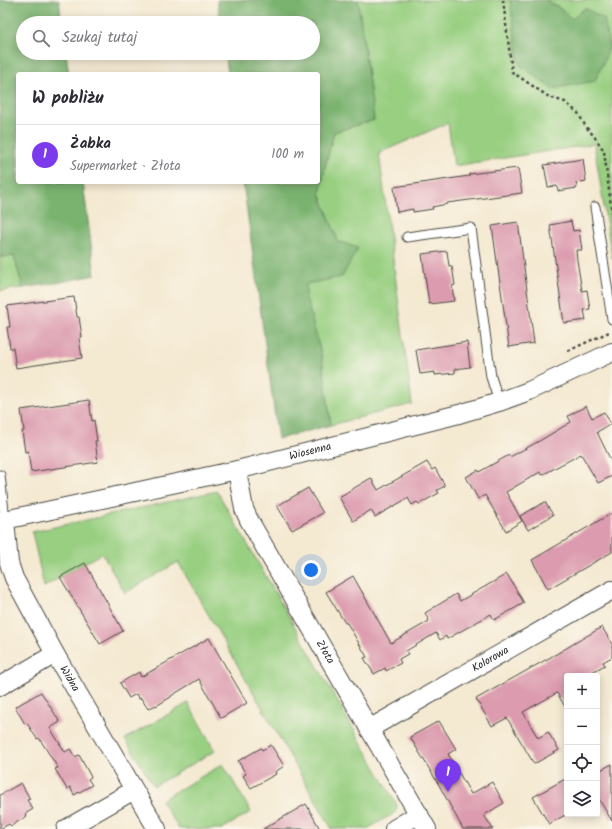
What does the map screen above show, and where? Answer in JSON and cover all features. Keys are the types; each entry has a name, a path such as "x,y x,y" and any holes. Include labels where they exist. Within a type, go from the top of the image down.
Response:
{"street":[{"name":"Wiosenna","path":"3,521 237,470 444,418 499,402 543,385 612,352"},
{"name":"Złota","path":"237,470 244,509 249,520 423,822"},
{"name":"Widna","path":"3,521 9,563 14,578 55,654 157,829"},
{"name":"Kolorowa","path":"369,729 612,590"},
{"path":"0,686 55,654"},
{"path":"66,829 134,790"},
{"path":"394,829 423,822"}],"lane":[{"path":"595,207 612,319"},
{"path":"407,237 471,228 491,377 499,402"},
{"path":"0,475 3,521"}],"path":[{"path":"503,0 512,72 549,97 565,102 578,113 586,127 604,151 612,214"},
{"path":"564,354 575,347 612,330"}],"green space":[{"path":"0,0 59,0 61,16 16,16 16,60 67,60 69,72 16,72 16,184 83,184 95,275 23,288 14,256 0,257"},
{"path":"217,0 358,0 374,120 334,132 320,193 338,241 358,248 342,277 306,284 306,297 322,358 331,425 278,439 243,184 320,184 320,72 228,72 226,60 320,60 320,16 220,16"},
{"path":"358,0 510,0 519,64 572,19 558,7 545,0 612,0 612,258 594,144 454,166 448,123 379,153 412,404 331,425 322,358 306,297 306,284 357,248 338,241 320,193 334,132 374,120"},
{"path":"510,0 545,0 558,7 572,19 585,8 604,19 610,47 595,81 552,89 519,64"},
{"path":"14,256 23,288 0,291 0,257"},
{"path":"217,491 397,805 396,811 393,814 367,829 332,829 178,562 125,593 102,553 44,587 32,532"},
{"path":"188,703 215,751 154,786 125,739"},
{"path":"223,764 251,812 222,829 179,829 161,800"}],"building":[{"path":"583,159 586,181 576,183 577,188 558,191 557,186 548,187 544,165"},
{"path":"518,168 522,193 447,203 432,207 433,209 413,212 413,209 397,212 394,187 469,176 469,174"},
{"path":"571,221 573,231 579,230 582,250 576,250 577,260 582,291 587,290 590,309 584,310 586,320 564,323 550,225"},
{"path":"518,222 534,343 509,347 492,226"},
{"path":"447,251 449,266 452,266 455,285 452,286 454,301 429,304 422,254"},
{"path":"74,297 82,337 79,338 82,358 16,368 13,348 10,348 7,327 10,327 7,306"},
{"path":"467,342 470,367 455,369 455,373 435,375 435,372 420,374 416,350"},
{"path":"89,400 92,421 94,420 98,462 31,472 28,451 25,452 21,410"},
{"path":"586,406 592,418 604,412 611,424 597,432 612,463 612,476 598,483 581,454 542,475 540,472 506,492 522,521 506,531 485,495 478,499 466,477 478,470 479,472 509,455 510,457 541,440 571,422 568,416"},
{"path":"427,462 432,470 435,468 445,486 437,490 439,493 419,504 417,502 412,505 408,498 375,517 371,510 353,521 339,497 371,478 378,490"},
{"path":"308,488 323,513 292,530 277,506"},
{"path":"545,502 553,515 528,530 520,516"},
{"path":"612,513 612,552 548,589 532,560"},
{"path":"85,563 123,631 100,644 60,577"},
{"path":"507,574 524,603 494,620 491,614 447,639 446,636 440,640 436,633 406,651 408,654 399,659 401,663 386,671 385,668 374,674 364,658 367,657 347,623 345,623 326,592 353,576 391,643 429,621 425,613 456,594 460,601"},
{"path":"602,627 612,644 612,657 603,662 605,665 590,673 564,673 564,705 557,693 523,712 538,738 548,732 559,750 534,764 507,718 492,726 476,699"},
{"path":"209,638 247,703 221,718 199,679 156,706 148,709 141,698 139,699 136,694 129,698 120,683 139,672 141,677"},
{"path":"41,692 60,722 50,728 65,752 70,749 75,757 79,755 91,777 88,779 92,785 74,795 70,787 67,789 55,769 58,768 39,738 37,739 27,723 25,724 15,707"},
{"path":"439,721 456,749 448,754 471,794 492,782 504,803 484,815 493,829 463,829 410,737"},
{"path":"271,745 284,766 275,772 276,774 251,788 243,776 246,774 238,761 261,748 262,750"},
{"path":"612,764 612,821 600,801 600,770"},
{"path":"564,780 564,816 549,824 533,797"},
{"path":"21,783 30,799 27,800 33,809 25,814 27,816 11,826 9,824 0,829 0,795"},
{"path":"306,804 320,829 263,829"}],"place":[{"name":"Żabka","path":"448,792"}]}
